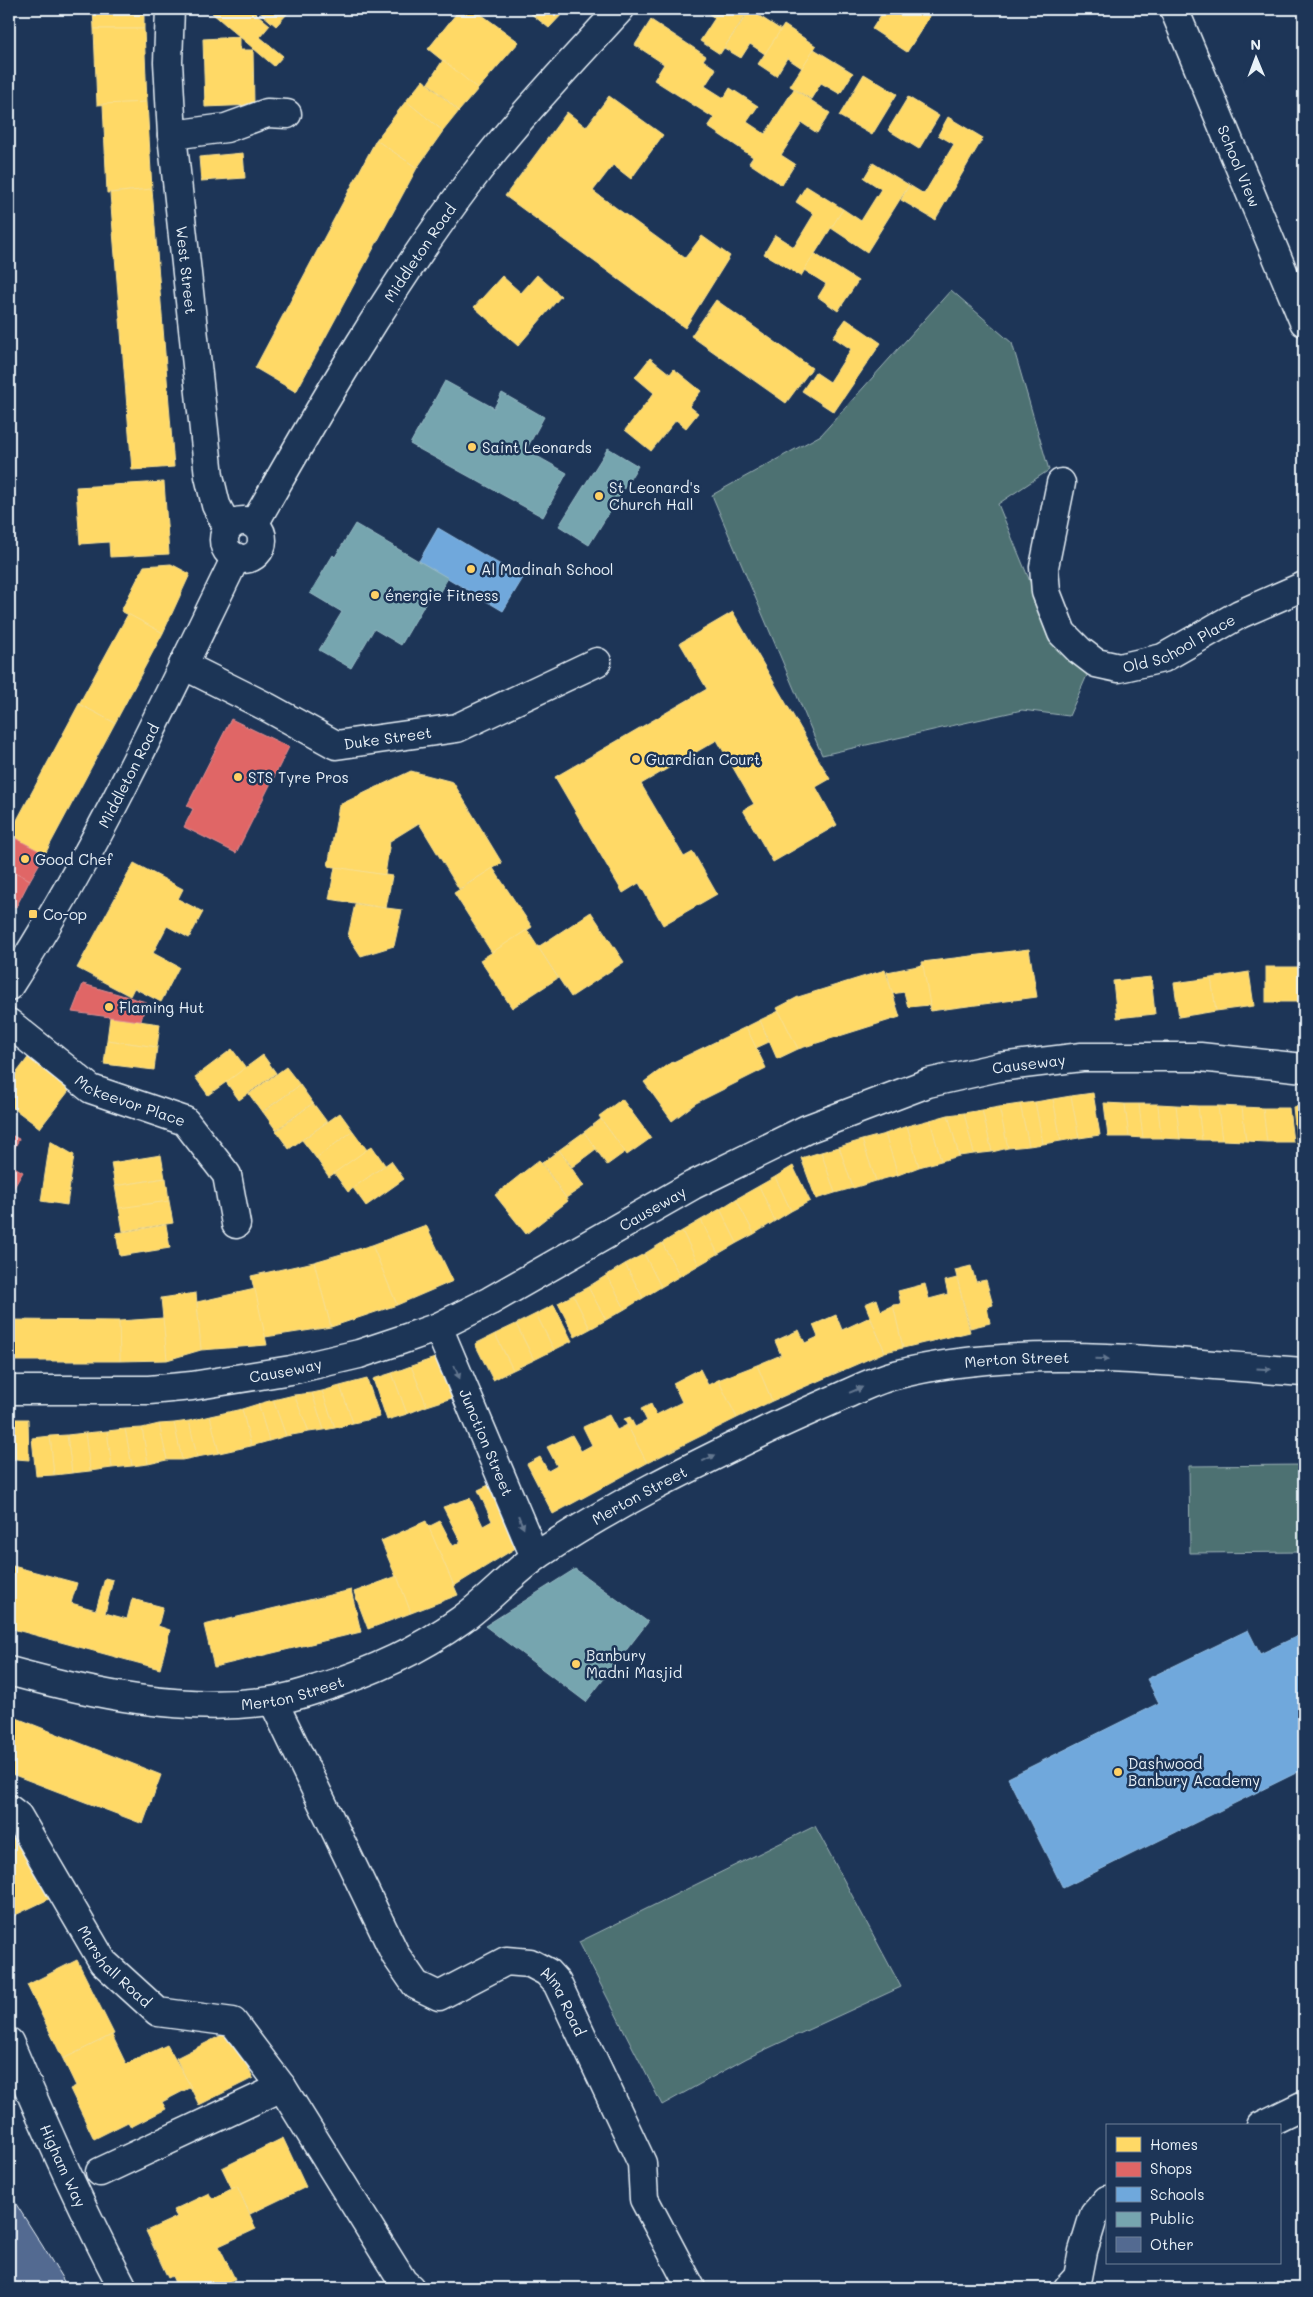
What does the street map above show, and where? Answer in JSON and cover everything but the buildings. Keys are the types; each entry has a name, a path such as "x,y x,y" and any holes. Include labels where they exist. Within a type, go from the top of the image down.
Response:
{"street":[{"name":"West Street","path":"170,9 168,62 172,135 209,476 220,515 262,534 262,545 254,556 246,559 236,557"},
{"name":"Middleton Road","path":"241,526 412,263 471,180 505,138 620,9"},
{"name":"School View","path":"1174,9 1304,322"},
{"path":"172,135 226,128 267,113 287,114"},
{"name":"Old School Place","path":"1061,483 1044,567 1046,592 1062,633 1096,663 1119,668 1163,658 1240,614 1304,586"},
{"name":"Middleton Road","path":"9,986 40,939 83,864 236,557"},
{"name":"Duke Street","path":"183,665 267,707 336,745 457,728 597,662"},
{"name":"Mckeevor Place","path":"9,1023 91,1089 185,1121 227,1175 236,1224"},
{"name":"Causeway","path":"9,1390 149,1390 192,1386 291,1370 359,1354 438,1327 545,1271 693,1184 807,1129 923,1085 999,1067 1082,1057 1200,1056 1304,1068"},
{"name":"Junction Street","path":"438,1327 535,1557"},
{"name":"Merton Street","path":"9,1671 69,1687 132,1699 235,1704 273,1701 349,1679 392,1662 462,1620 535,1557 584,1524 650,1487 803,1412 893,1375 978,1361 1022,1358 1150,1361 1304,1372"},
{"name":"Alma Road","path":"273,1701 396,1956 416,1985 439,1996 506,1961 530,1963 546,1972 557,1983 642,2163 644,2198 691,2288"},
{"name":"Marshall Road","path":"9,1809 18,1816 102,1962 158,2012 233,2022 282,2087 403,2282 410,2288"},
{"name":"Higham Way","path":"9,2042 89,2222 123,2288"},
{"path":"100,2172 282,2087"},
{"path":"1264,2124 1304,2105"},
{"path":"1077,2284 1083,2251 1094,2216 1106,2201"}],"green space":[{"path":"951,290 1012,343 1049,470 998,504 1057,647 1088,673 1069,716 1022,710 822,755 712,495 821,435"},
{"path":"1304,1465 1304,1552 1190,1553 1189,1466"},
{"path":"815,1826 901,1987 747,2058 662,2105 579,1942"}],"place":[{"name":"Saint Leonards","path":"472,447"},
{"name":"St Leonard's Church Hall","path":"599,496"},
{"name":"Al Madinah School","path":"471,569"},
{"name":"énergie Fitness","path":"375,595"},
{"name":"Guardian Court","path":"636,759"},
{"name":"STS Tyre Pros","path":"238,777"},
{"name":"Good Chef","path":"25,859"},
{"name":"Co-op","path":"33,914"},
{"name":"Flaming Hut","path":"109,1007"},
{"name":"Banbury Madni Masjid","path":"576,1664"},
{"name":"Dashwood Banbury Academy","path":"1118,1772"}]}
